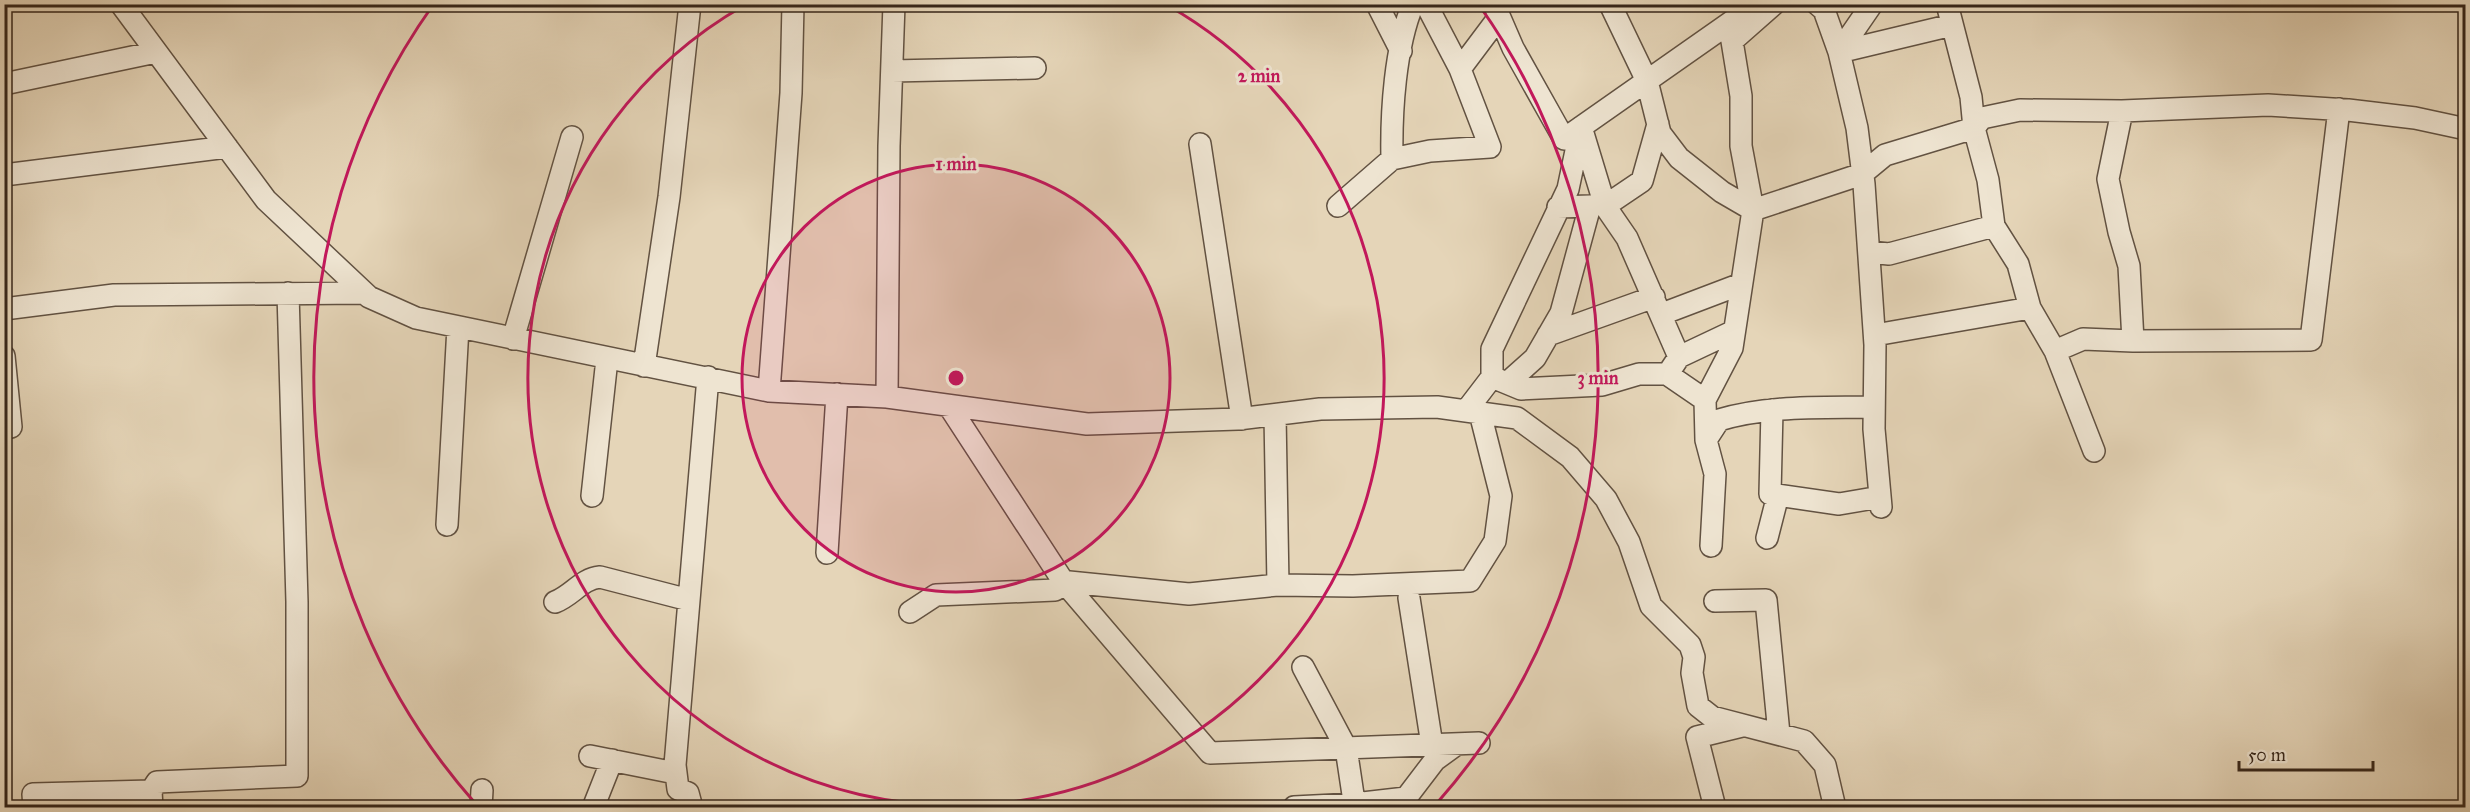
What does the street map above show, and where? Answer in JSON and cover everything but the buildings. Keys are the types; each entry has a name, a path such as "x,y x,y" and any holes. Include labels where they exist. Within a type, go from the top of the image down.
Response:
{"street":[{"path":"121,4 266,200 364,293 416,318 769,391 886,397 1087,424 1242,419 1331,409 1437,407 1516,418 1570,457 1606,499 1629,542 1651,606 1690,645 1694,657 1692,673 1698,706 1712,717 1804,741 1813,748 1825,765 1835,807"},
{"path":"644,366 669,197 690,4"},
{"path":"769,391 791,93 793,4"},
{"path":"886,397 894,4"},
{"path":"1377,4 1401,51"},
{"path":"1392,159 1404,25 1413,4"},
{"path":"1338,206 1392,159 1430,151 1490,147 1460,69 1426,4"},
{"path":"1610,4 1647,81 1660,133 1679,159 1722,192 1753,210 1862,174 1885,155 1974,128 1983,118 2020,110 2122,111 2268,105 2339,109 2415,118 2466,129"},
{"path":"1496,11 1513,48 1564,139 1748,10 1745,4"},
{"path":"1711,546 1715,474 1706,440 1704,400 1732,348 1753,210 1741,146 1741,96 1732,42 1773,4"},
{"path":"1772,410 1770,494 1839,504 1880,502 1874,407 1875,335 1857,128 1839,52 1824,10 1817,4"},
{"path":"1839,52 1870,5"},
{"path":"1460,69 1496,11"},
{"path":"1839,52 1950,15 1971,97 1974,128 1988,180 1994,226 2018,264 2030,308 2055,351 2094,451"},
{"path":"4,84 156,52"},
{"path":"892,71 1035,68"},
{"path":"2055,351 2083,339 2311,340 2339,109"},
{"path":"2122,111 2108,179 2129,266 2133,340"},
{"path":"1605,206 1642,181 1658,124"},
{"path":"1581,127 1605,206 1627,238 1679,357"},
{"path":"1500,380 1492,349 1568,189 1581,127"},
{"path":"513,339 572,136"},
{"path":"1200,144 1242,419"},
{"path":"4,175 227,147"},
{"path":"1473,412 1500,380 1535,358 1561,313 1590,206 1558,207"},
{"path":"1869,252 1889,254 1994,226"},
{"path":"1548,335 1741,284"},
{"path":"34,807 33,794 151,799 156,782 297,776 297,602 288,293"},
{"path":"4,309 114,295 364,293"},
{"path":"1875,335 2030,308"},
{"path":"447,525 458,327"},
{"path":"1667,374 1679,357 1734,331"},
{"path":"4,356 11,428"},
{"path":"592,496 607,359"},
{"path":"1500,380 1521,389 1602,385 1639,374 1667,374 1704,400"},
{"path":"692,807 688,793 678,789 675,773 708,377"},
{"path":"827,553 837,394"},
{"path":"949,406 1066,584 1210,753 1479,743"},
{"path":"1706,440 1719,420 1739,414 1772,410 1874,407"},
{"path":"910,612 936,595 1055,590 1066,584 1189,594 1278,585 1353,586 1470,581 1495,541 1501,496 1473,412"},
{"path":"1275,415 1278,585"},
{"path":"1767,538 1778,495"},
{"path":"555,602 568,597 589,578 600,577 689,600"},
{"path":"1409,598 1432,745"},
{"path":"1715,601 1766,600 1779,734"},
{"path":"1303,667 1346,748 1355,806"},
{"path":"1715,807 1697,737 1746,726"},
{"path":"1294,807 1355,806 1406,798 1435,760 1457,744"},
{"path":"590,756 675,773"},
{"path":"593,807 612,760"}]}
